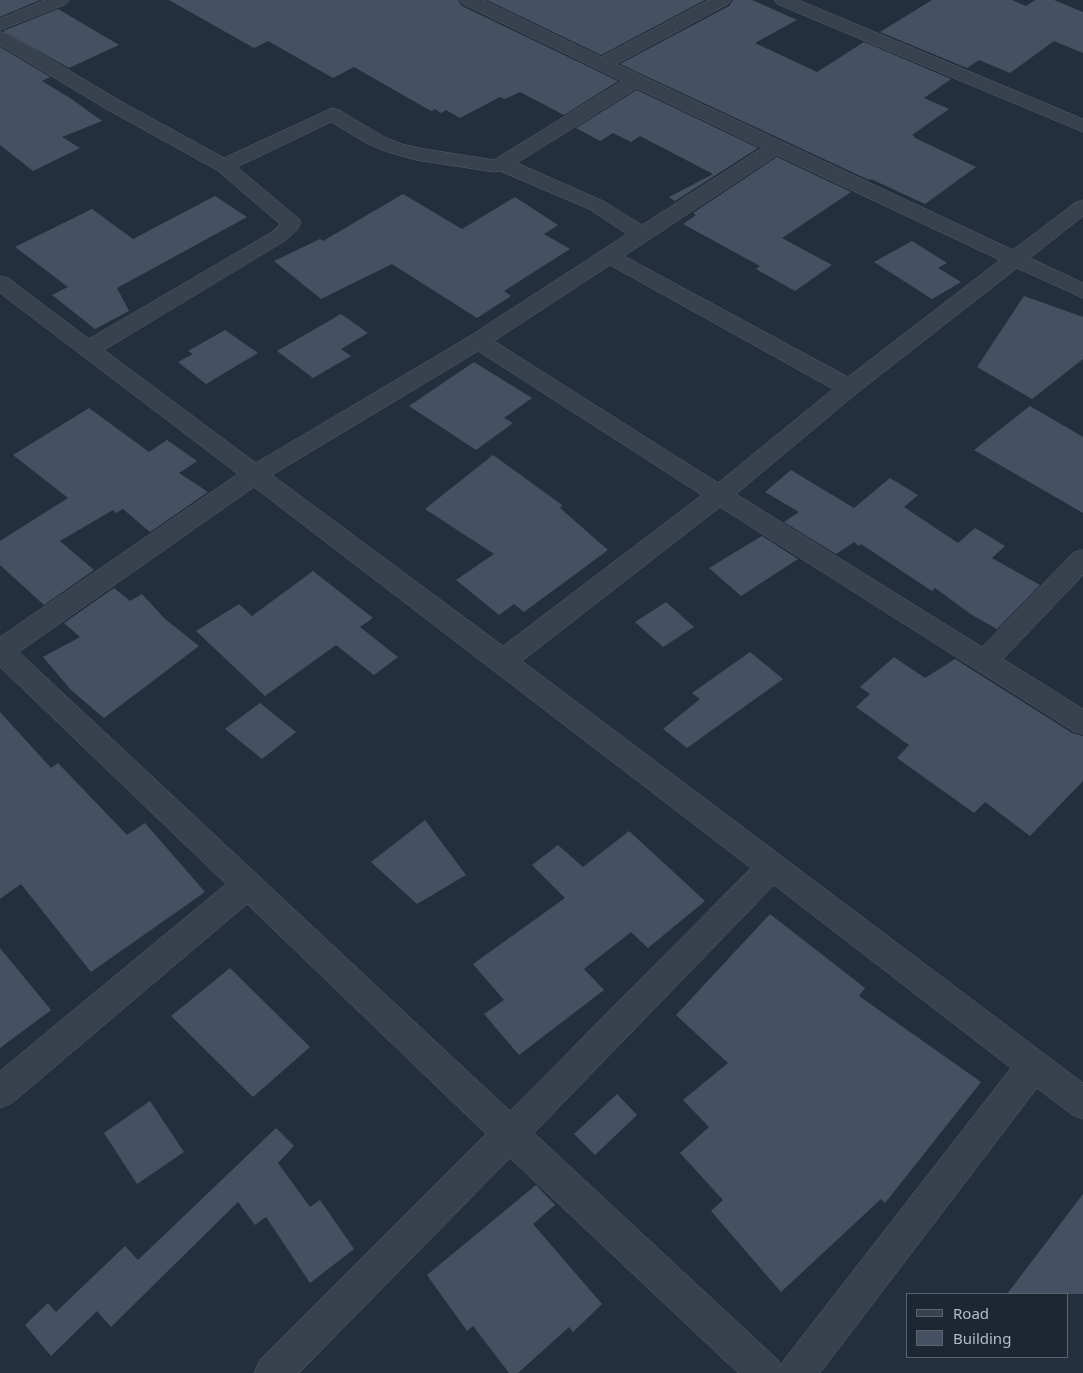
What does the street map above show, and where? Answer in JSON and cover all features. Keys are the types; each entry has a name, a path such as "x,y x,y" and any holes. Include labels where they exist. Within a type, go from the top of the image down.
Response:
{"street":[{"path":"0,25 60,0"},
{"path":"469,0 1083,292"},
{"path":"602,64 722,0"},
{"path":"783,0 1083,126"},
{"path":"0,36 115,106 224,166 288,218 290,226 279,236 87,350"},
{"path":"224,166 332,114 377,141 395,148 416,154 495,166 502,164 636,81"},
{"path":"765,1373 0,651 254,475 478,341 776,147"},
{"path":"502,164 596,205 641,234"},
{"path":"503,661 719,495 849,388 1083,206"},
{"path":"609,256 849,388"},
{"path":"0,283 503,661 1083,1103"},
{"path":"478,341 719,495 1083,723"},
{"path":"985,661 1083,559"},
{"path":"273,1373 773,866"},
{"path":"0,1092 248,884"},
{"path":"797,1373 1034,1065"}],"building":[{"path":"0,0 40,0 0,17"},
{"path":"169,0 458,0 462,6 618,81 564,115 520,92 505,99 500,97 460,118 446,110 441,113 435,109 431,111 354,67 333,78 268,41 254,48"},
{"path":"487,0 705,0 601,55"},
{"path":"733,0 752,0 797,20 755,43 817,72 864,42 951,79 924,98 949,109 912,135 976,167 925,204 871,179 869,180 620,64 729,6"},
{"path":"932,0 1012,0 1026,6 1035,0 1054,0 1083,12 1083,53 1054,41 1010,73 979,60 967,68 880,32"},
{"path":"58,9 119,45 69,68 3,31"},
{"path":"0,47 50,77 42,81 102,121 62,137 80,148 33,171 0,145"},
{"path":"637,90 758,148 675,201 669,197 713,174 640,136 631,142 613,133 600,141 576,128"},
{"path":"777,157 851,192 782,238 832,265 795,291 756,269 760,266 683,224 696,215 693,213"},
{"path":"403,194 462,229 515,197 558,225 544,234 570,249 504,291 511,296 477,318 392,264 321,299 274,261 320,239 323,241"},
{"path":"215,196 247,217 117,288 129,311 95,329 52,295 68,287 15,247 92,209 133,239"},
{"path":"912,241 947,263 938,268 961,282 932,299 874,262"},
{"path":"1024,296 1083,317 1083,359 1032,399 977,367"},
{"path":"341,314 368,333 341,349 351,356 313,378 277,351"},
{"path":"225,330 258,353 206,384 178,362 193,354 188,351"},
{"path":"474,362 532,398 504,418 513,423 476,450 409,406"},
{"path":"1030,406 1083,437 1083,513 974,450"},
{"path":"89,408 149,452 167,440 197,461 179,473 208,492 150,532 123,509 116,513 113,510 60,541 94,570 44,605 0,565 0,541 68,498 13,455"},
{"path":"493,455 562,505 560,508 608,550 524,612 514,604 499,615 456,580 494,554 425,509"},
{"path":"791,470 854,508 890,478 918,495 904,507 958,543 975,528 1005,546 992,558 1040,585 997,629 972,615 935,588 932,591 861,544 859,546 854,542 836,554 784,522 799,512 765,492"},
{"path":"762,536 798,559 741,596 709,568"},
{"path":"313,571 373,618 360,627 398,657 374,675 336,645 265,696 196,631 239,604 252,616"},
{"path":"114,588 130,601 142,594 165,619 199,646 104,718 71,690 43,657 80,637 64,623"},
{"path":"666,602 694,627 663,647 635,622"},
{"path":"750,652 783,679 687,748 663,729 700,699 692,693"},
{"path":"894,657 925,678 955,659 1072,733 1083,736 1083,781 1030,836 985,802 974,813 897,758 909,745 856,707 870,694 860,687"},
{"path":"260,703 296,732 262,759 225,729"},
{"path":"0,712 51,768 58,763 127,835 145,823 205,892 91,972 21,884 0,899"},
{"path":"425,820 466,875 417,904 371,862"},
{"path":"629,831 705,901 648,948 631,932 584,969 604,990 519,1055 484,1014 504,1000 473,964 565,898 532,865 558,845 583,867"},
{"path":"770,914 865,988 859,996 981,1082 885,1203 881,1199 781,1292 711,1211 723,1200 680,1153 709,1127 683,1100 728,1063 676,1015"},
{"path":"0,948 51,1010 0,1048"},
{"path":"230,968 310,1047 253,1097 171,1016"},
{"path":"617,1094 637,1115 595,1155 574,1134"},
{"path":"150,1101 184,1152 137,1184 104,1133"},
{"path":"276,1128 294,1146 278,1163 310,1207 320,1200 354,1249 310,1283 266,1217 255,1225 238,1202 111,1327 97,1311 51,1356 25,1325 48,1303 56,1312 125,1246 138,1260"},
{"path":"536,1185 555,1205 533,1224 602,1304 573,1332 569,1327 518,1373 509,1373 473,1326 467,1331 427,1275"},
{"path":"1083,1194 1083,1294 1008,1293"}]}
